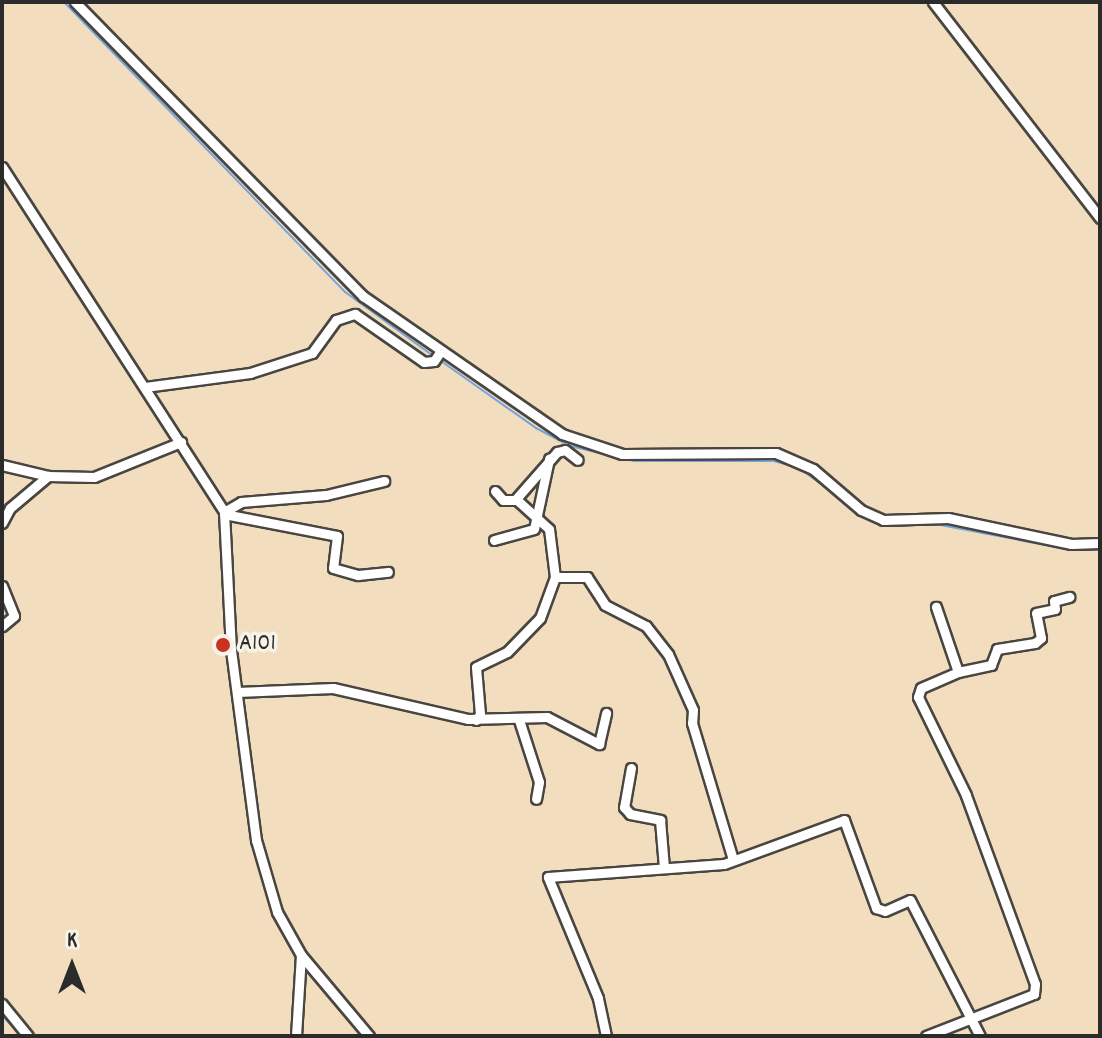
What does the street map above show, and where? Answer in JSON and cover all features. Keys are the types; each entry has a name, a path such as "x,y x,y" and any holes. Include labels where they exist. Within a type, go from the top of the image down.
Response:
{"street":[{"path":"75,2 363,296 437,356 537,420 591,446 657,457 776,453 813,469 861,510 883,520 948,518 1071,544 1100,543"},
{"path":"933,2 1100,218"},
{"path":"2,167 224,513 237,692 256,840 277,912 301,955 369,1036"},
{"path":"145,387 250,373 312,353 336,320 355,314 424,362 437,356"},
{"path":"2,465 48,476 94,477 181,442"},
{"path":"515,500 549,459 565,450 578,460"},
{"path":"494,540 534,529 540,516 549,459"},
{"path":"2,523 10,508 48,476"},
{"path":"224,513 241,502 326,495 384,481"},
{"path":"476,720 480,714 476,667 507,652 540,618 555,577 549,529 540,516 515,500 503,500 495,491"},
{"path":"224,513 337,536 333,568 358,575 388,572"},
{"path":"555,577 587,577 605,605 646,626 668,654 693,710 692,723 733,860"},
{"path":"2,586 14,616 2,626"},
{"path":"926,1036 1034,994 1035,984 966,795 918,697 921,688 958,672 991,665 997,649 1035,643 1041,638 1036,613 1055,609 1054,601 1069,597"},
{"path":"936,607 958,672"},
{"path":"237,692 333,688 476,720 547,717 599,744 606,713"},
{"path":"519,720 539,782 536,799"},
{"path":"631,768 624,807 630,814 660,820 664,868"},
{"path":"606,1036 598,998 548,877 733,860 844,820 876,908 885,911 910,900 930,948 980,1036"},
{"path":"296,1036 301,955"},
{"path":"2,1004 28,1036"}],"waterway":[{"path":"64,2 345,292 432,355"},
{"path":"441,361 536,428 570,446 634,461 774,461 799,468 843,500"},
{"path":"860,515 887,526 930,523 1071,550 1100,550"},
{"path":"2,1015 21,1036"}],"place":[{"name":"A101","path":"223,645"}]}
